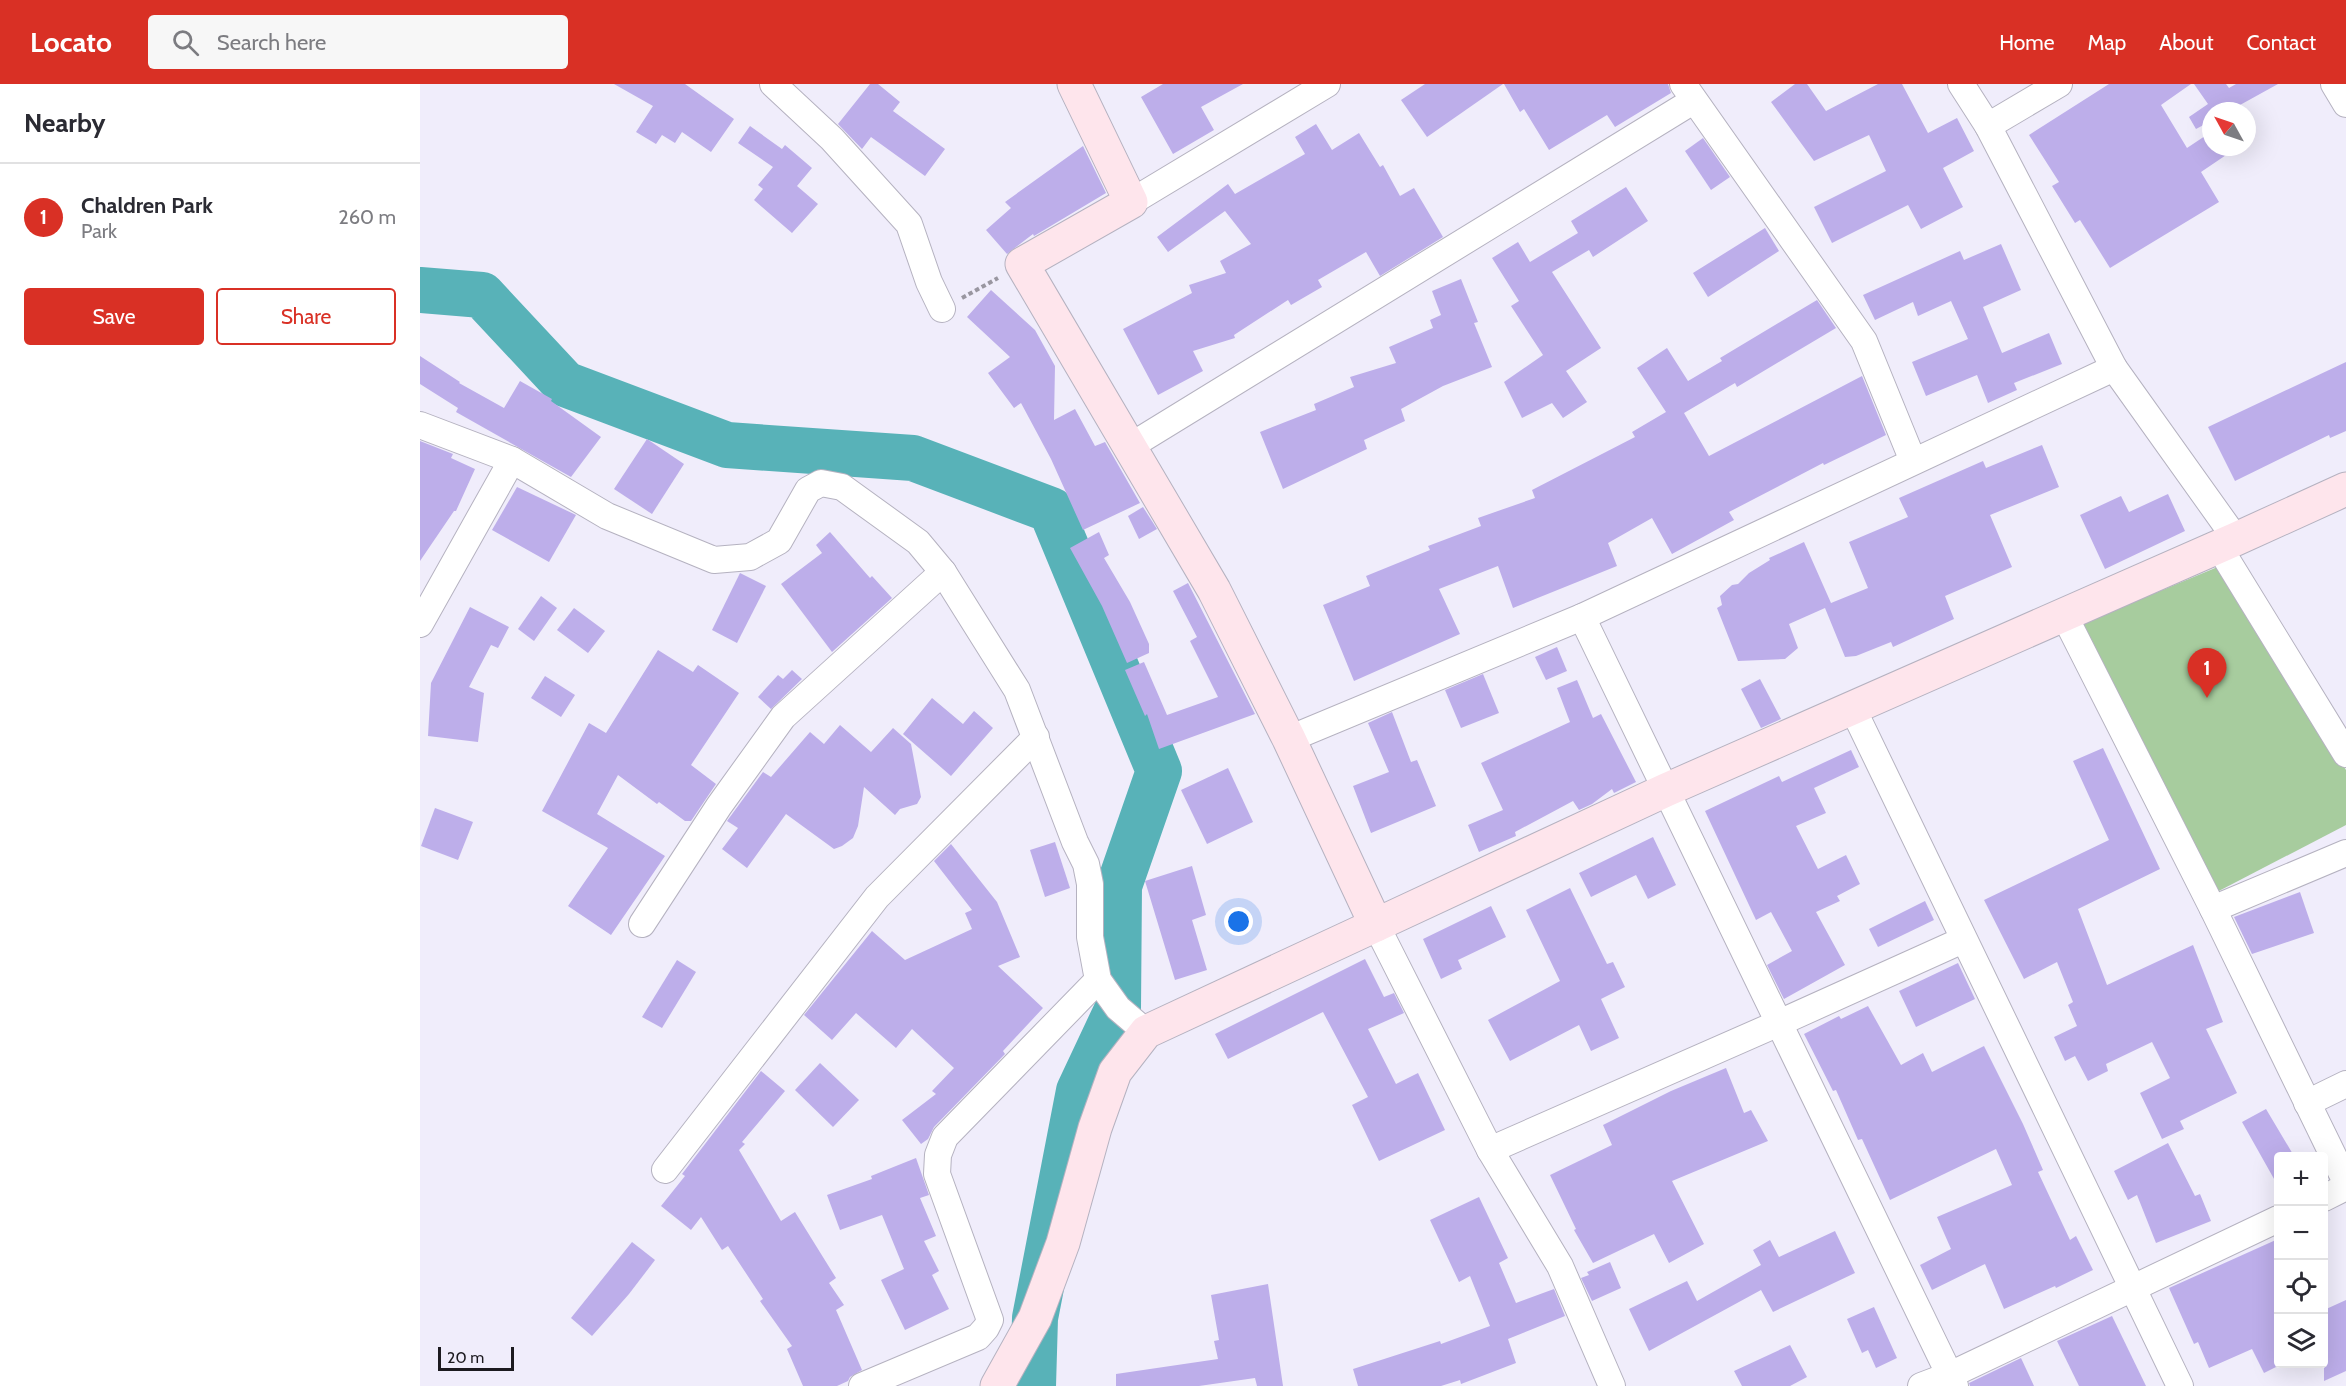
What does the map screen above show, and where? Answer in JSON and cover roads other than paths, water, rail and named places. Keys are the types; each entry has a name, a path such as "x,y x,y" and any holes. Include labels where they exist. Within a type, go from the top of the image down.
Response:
{"street":[{"path":"773,84 832,139 909,224 929,282 942,309"},
{"path":"1074,84 1131,202"},
{"path":"1327,84 1131,202 1022,264 1214,591 1290,739 1376,925 1490,1150 1560,1266 1612,1386"},
{"path":"1961,84 1988,126 2114,368 2227,543 2337,722 2346,754"},
{"path":"1988,126 2059,84"},
{"path":"2334,84 2346,104"},
{"path":"1129,447 1688,93 1864,340 1913,461"},
{"path":"1290,739 1582,617 2114,368"},
{"path":"420,425 512,460 607,516 714,560 750,557 779,542 808,490 821,483 842,487 918,542 943,572 1017,690 1075,842 1086,864 1090,884 1090,937 1098,980 1118,1008 1146,1032"},
{"path":"420,624 512,460"},
{"path":"997,1386 1035,1318 1063,1243 1095,1128 1115,1071 1146,1032 1666,790 2346,489"},
{"path":"642,924 719,806 783,717 943,572"},
{"path":"2064,615 2213,909 2346,1182"},
{"path":"1582,617 1952,1380"},
{"path":"1853,709 2131,1289 2180,1386"},
{"path":"665,1170 877,897 1036,737"},
{"path":"2213,909 2346,853"},
{"path":"1490,1150 1963,940"},
{"path":"862,1386 978,1337 986,1328 990,1320 937,1174 938,1155 945,1137 1098,980"},
{"path":"2307,1103 2346,1084"},
{"path":"2328,1196 2346,1187"},
{"path":"1921,1386 1952,1380 2131,1289 2274,1221"}],"waterway":[{"path":"420,290 482,295 565,384 727,445 913,458 1051,510 1159,771 1119,886 1118,1008 1079,1091 1035,1318 1033,1386"}],"place":[{"name":"Chaldren Park","path":"2207,698"}]}
